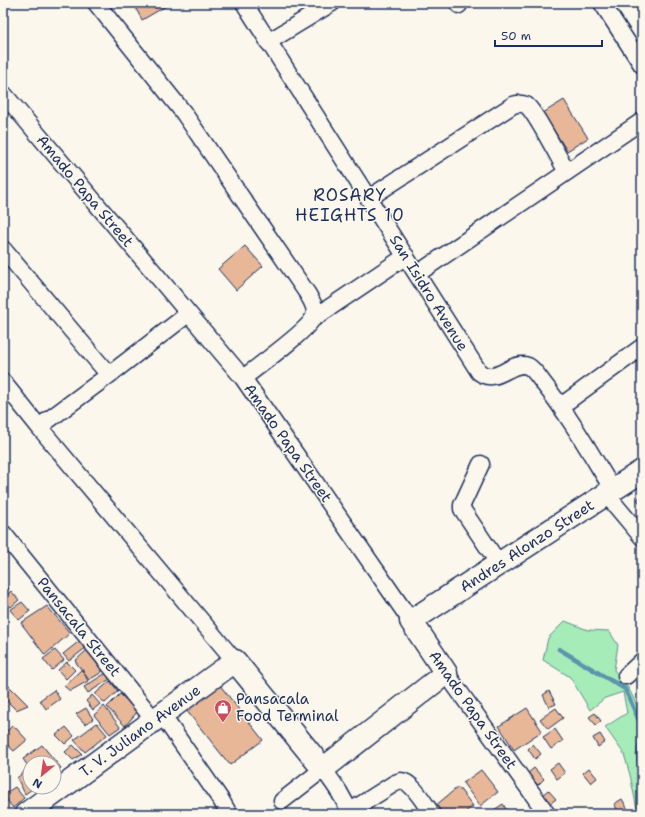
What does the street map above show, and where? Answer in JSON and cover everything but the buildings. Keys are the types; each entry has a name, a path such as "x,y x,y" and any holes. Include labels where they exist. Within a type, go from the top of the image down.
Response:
{"main road":[{"name":"Andres Alonzo Street","path":"411,621 642,471"},
{"name":"Amado Papa Street","path":"411,621 446,673"},
{"name":"T. V. Juliano Avenue","path":"26,814 235,661"},
{"path":"235,661 323,769 446,673"}],"street":[{"path":"96,3 183,112 307,293 315,308 314,318"},
{"name":"San Isidro Avenue","path":"244,3 479,372 485,376 491,377 519,365 528,367 538,376 561,406 610,492 642,537"},
{"path":"268,42 332,3"},
{"path":"602,3 642,65"},
{"name":"Amado Papa Street","path":"3,93 243,378 411,621"},
{"path":"369,198 514,104 519,103 525,105 533,114 567,172"},
{"path":"418,274 642,121"},
{"path":"3,249 109,375"},
{"path":"243,378 305,328 314,318 406,256"},
{"path":"38,427 188,314"},
{"path":"561,406 642,347"},
{"path":"3,382 38,427 235,661"},
{"path":"481,464 462,505 462,510 499,564"},
{"name":"Pansacala Street","path":"3,533 158,718 221,800 229,814"},
{"path":"626,676 642,661"},
{"name":"Amado Papa Street","path":"446,673 547,814"},
{"path":"282,802 323,769 339,790 349,813 395,783 402,781 407,782 413,787 432,814"}],"green space":[{"path":"565,621 588,630 609,631 618,645 614,670 629,689 642,716 642,814 638,814 624,754 605,727 627,713 623,692 605,698 590,710 570,677 543,660 548,638"}],"waterway":[{"path":"559,649 625,689 642,727 638,755 642,791"}],"place":[{"name":"Pansacala Food Terminal","path":"223,723"}],"district":[{"name":"ROSARY HEIGHTS 10","path":"350,205"}]}
